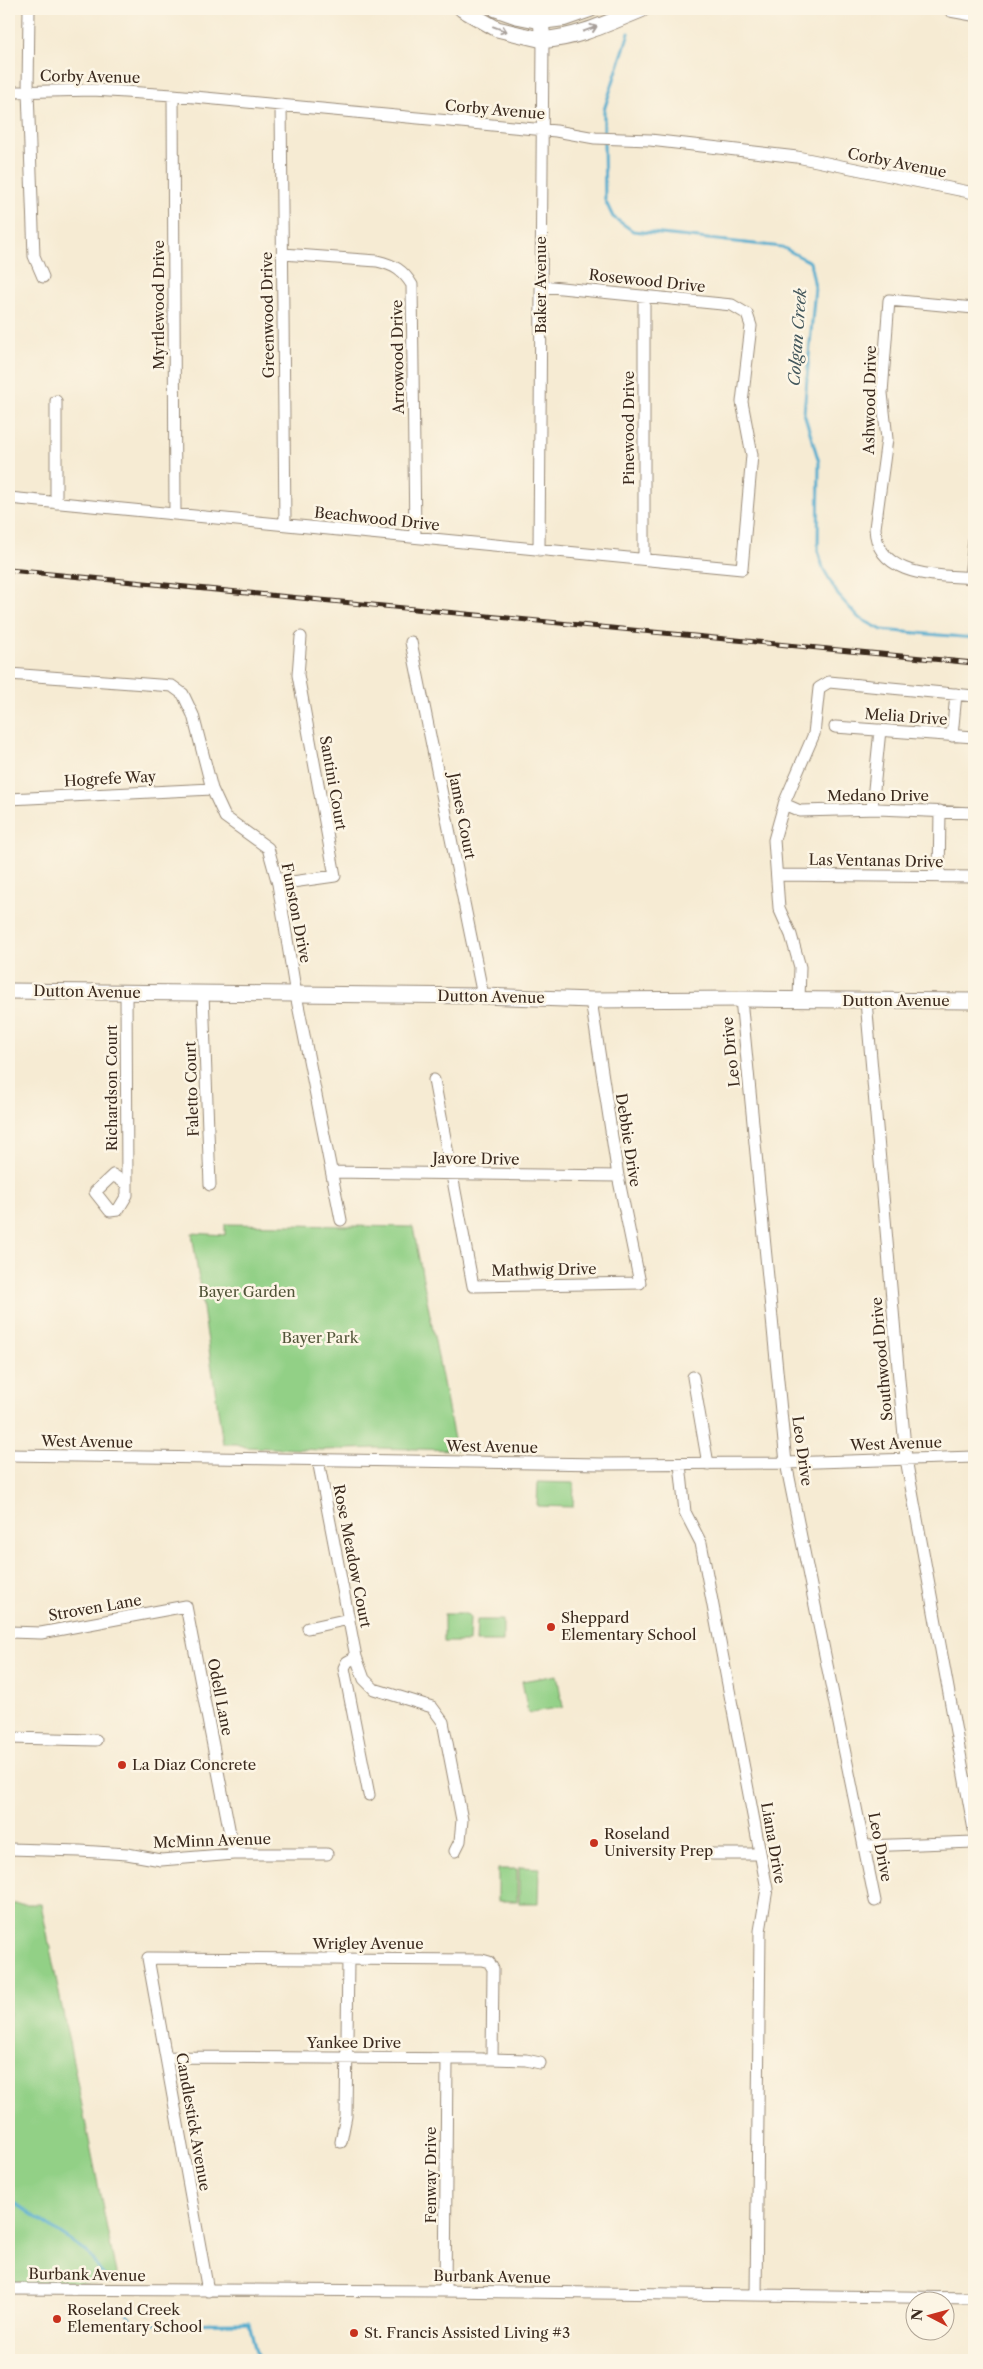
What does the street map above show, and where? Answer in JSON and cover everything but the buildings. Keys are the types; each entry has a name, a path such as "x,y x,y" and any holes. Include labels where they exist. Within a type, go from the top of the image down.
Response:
{"highway":[{"path":"541,21 564,18 590,9"},
{"path":"543,40 556,39 586,31 642,9"},
{"path":"952,9 974,12"}],"main road":[{"path":"462,9 497,28 543,40"},
{"path":"496,9 516,16 541,21"},
{"name":"Baker Avenue","path":"541,21 543,40"},
{"name":"Dutton Avenue","path":"9,991 483,996 591,1000 974,1001"}],"street":[{"path":"29,9 28,91 34,256 43,277"},
{"name":"Baker Avenue","path":"540,550 543,40"},
{"name":"Corby Avenue","path":"9,92 93,90 173,95 542,130 616,140 650,140 797,158 974,193"},
{"name":"Myrtlewood Drive","path":"173,95 175,514"},
{"name":"Greenwood Drive","path":"281,105 285,524"},
{"name":"Arrowood Drive","path":"283,254 378,261 391,264 405,272 412,285 415,537"},
{"name":"Rosewood Drive","path":"541,286 732,305 747,314 751,326 742,402 752,455 742,569"},
{"name":"Pinewood Drive","path":"644,296 644,559"},
{"name":"Ashwood Drive","path":"972,578 906,570 893,564 883,554 876,542 875,528 886,439 882,393 889,300 974,308"},
{"path":"56,401 56,502"},
{"name":"Beachwood Drive","path":"9,498 742,569"},
{"path":"972,578 974,540"},
{"name":"Santini Court","path":"278,884 335,876 298,674 301,637"},
{"name":"James Court","path":"412,642 483,996"},
{"name":"Funston Drive","path":"9,674 172,686 183,694 194,715 212,789 225,817 268,848 278,884 296,995 341,1220"},
{"path":"799,1000 800,967 792,935 779,908 774,840 784,804 814,734 819,688 829,682 974,696"},
{"path":"952,736 956,694"},
{"name":"Melia Drive","path":"835,727 974,737"},
{"path":"872,809 880,730"},
{"name":"Hogrefe Way","path":"9,799 212,789"},
{"name":"Medano Drive","path":"784,804 800,811 872,809 974,813"},
{"path":"940,811 940,877"},
{"name":"Las Ventanas Drive","path":"777,875 974,877"},
{"name":"Richardson Court","path":"126,992 127,1184"},
{"name":"Faletto Court","path":"203,992 210,1185"},
{"name":"Leo Drive","path":"741,999 786,1463 875,1901"},
{"name":"Debbie Drive","path":"591,1000 618,1176 640,1283"},
{"name":"Southwood Drive","path":"866,1001 906,1459 974,1830"},
{"path":"434,1080 451,1174"},
{"name":"Javore Drive","path":"332,1172 618,1176"},
{"name":"Mathwig Drive","path":"451,1174 473,1286 640,1283"},
{"path":"693,1377 708,1464"},
{"name":"West Avenue","path":"9,1455 680,1464 786,1463 974,1457"},
{"name":"Rose Meadow Court","path":"318,1460 356,1658 364,1679 374,1689 425,1703 436,1712 443,1722 462,1820 460,1841 455,1851"},
{"name":"Liana Drive","path":"680,1464 685,1512 701,1544 767,1889 760,1931 756,2295"},
{"name":"Stroven Lane","path":"9,1632 42,1633 186,1606"},
{"name":"Odell Lane","path":"186,1606 234,1854"},
{"path":"308,1628 349,1619"},
{"path":"356,1658 346,1662 344,1668 369,1795"},
{"path":"9,1738 96,1740"},
{"path":"865,1846 974,1842"},
{"name":"McMinn Avenue","path":"9,1849 90,1851 127,1854 154,1859 234,1854 327,1854"},
{"path":"712,1854 760,1854"},
{"name":"Wrigley Avenue","path":"148,1958 474,1959 489,1962 493,1969 492,2059"},
{"name":"Candlestick Avenue","path":"148,1958 208,2291"},
{"path":"341,2142 346,2116 348,1960"},
{"name":"Yankee Drive","path":"167,2057 492,2059 540,2063"},
{"name":"Fenway Drive","path":"445,2291 447,2059"},
{"name":"Burbank Avenue","path":"9,2289 445,2291 974,2298"}],"green space":[{"name":"Bayer Park","path":"225,1224 413,1227 456,1450 377,1448 323,1450 245,1447 236,1444 223,1444 192,1233 225,1235"},
{"path":"538,1482 574,1483 573,1507 537,1506"},
{"path":"444,1614 466,1614 470,1618 469,1642 444,1642"},
{"path":"477,1620 503,1620 503,1642 476,1642"},
{"path":"557,1675 563,1707 528,1713 522,1681"},
{"path":"519,1867 539,1868 538,1903 519,1903"},
{"path":"498,1869 517,1869 517,1901 498,1901"},
{"path":"9,1904 41,1904 118,2283 9,2283"}],"waterway":[{"name":"Colgan Creek","path":"604,136 604,110 629,33"},
{"name":"Colgan Creek","path":"604,142 605,200 613,217 633,231 782,247 810,262 815,287 804,413 819,462 818,550 823,568 838,595 859,618 882,630 974,638"},
{"path":"9,2199 87,2252 104,2277"},
{"path":"122,2306 134,2324 249,2323 258,2360"}],"railway":[{"path":"9,570 974,663"}],"place":[{"name":"Sheppard Elementary School","path":"551,1627"},
{"name":"La Diaz Concrete","path":"122,1765"},
{"name":"Roseland University Prep","path":"594,1843"},
{"name":"Roseland Creek Elementary School","path":"57,2319"},
{"name":"St. Francis Assisted Living #3","path":"354,2333"}],"park label":[{"name":"Bayer Garden","path":"247,1292"}]}
